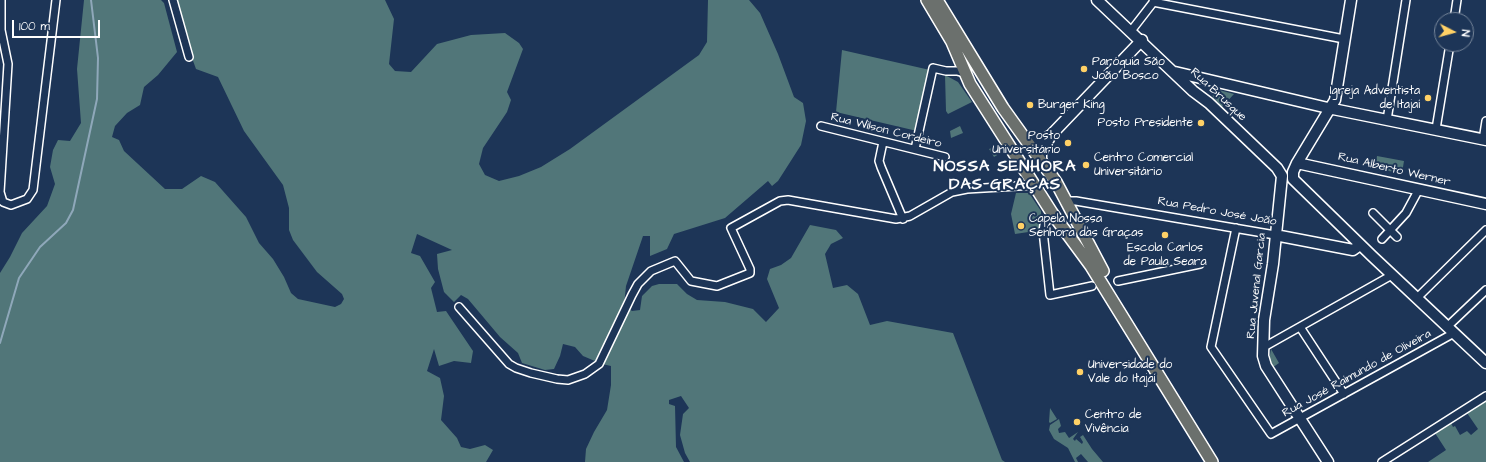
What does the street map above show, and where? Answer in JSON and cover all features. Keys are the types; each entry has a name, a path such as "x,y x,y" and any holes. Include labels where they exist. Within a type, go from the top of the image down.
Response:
{"main road":[{"path":"927,0 952,42 964,73 1052,213 1091,266 1212,462"},
{"path":"937,0 1003,108 1041,159 1067,202 1097,261 1221,462"},
{"name":"Rua Brusque","path":"1097,0 1142,40 1193,91 1206,101 1277,168"},
{"path":"1351,0 1335,100 1328,108 1296,163 1293,172 1293,179 1392,275 1451,330 1484,358"},
{"path":"1041,159 1041,153 1051,135 1142,40"},
{"path":"1129,55 1145,52 1156,54"},
{"path":"1175,72 1328,108 1484,140"},
{"path":"964,73 984,76"},
{"path":"1193,91 1198,91 1202,88 1203,84 1199,78"},
{"path":"1206,101 1207,91 1216,82"},
{"path":"1028,142 1039,141 1051,135"},
{"name":"Rua Alberto Werner","path":"1296,163 1486,204"},
{"name":"Rua Juvenal Garcia","path":"1277,168 1282,176 1282,184 1278,205 1273,264 1264,320 1263,356 1266,366 1328,462"},
{"path":"1052,213 1063,212 1066,210 1067,202"},
{"name":"Rua Pedro José João","path":"1275,235 1353,250 1360,245"}],"street":[{"path":"1,0 1,30 8,64 2,142 1,199 6,204 16,204 26,199 33,190 56,0"},
{"path":"173,0 189,57"},
{"path":"1387,120 1406,0"},
{"path":"1455,12 1457,0"},
{"path":"1131,31 1154,1 1344,39"},
{"path":"1436,129 1449,52"},
{"path":"915,149 933,68 964,73"},
{"path":"1484,140 1486,121"},
{"name":"Rua Wilson Cordeiro","path":"821,126 945,157"},
{"path":"883,142 879,161 903,218"},
{"path":"459,307 509,364 531,373 568,380 585,374 599,364 635,290 651,271 675,261 691,282 717,286 750,273 750,269 731,228 780,201 788,200 884,218 903,218 952,192 967,189 1035,185"},
{"path":"1382,239 1408,210 1420,189"},
{"name":"Rua Pedro José João","path":"1067,202 1083,202 1275,235"},
{"path":"1052,213 1042,231 1050,295 1092,286"},
{"path":"1372,213 1397,237"},
{"name":"Rua José Raimundo de Oliveira","path":"1236,228 1211,347 1271,434 1344,394 1451,330 1486,290"},
{"path":"1417,298 1486,230"},
{"path":"1118,281 1200,264"},
{"path":"1264,347 1392,275"},
{"path":"1300,327 1344,394"},
{"path":"1387,461 1486,396"}],"green space":[{"path":"84,0 161,0 164,3 177,52 158,75 144,87 140,105 127,113 115,126 112,137 119,140 124,151 165,189 182,189 201,176 215,182 246,217 259,243 273,259 284,277 291,293 298,299 335,307 341,304 344,299 342,294 317,272 293,240 289,230 289,208 283,185 244,131 218,77 196,69 176,14 174,0 385,0 394,19 389,64 395,71 411,72 437,44 471,35 505,33 519,43 523,49 507,92 511,100 507,112 483,148 479,164 485,175 499,181 519,176 541,167 570,149 699,55 707,42 708,0 749,0 760,13 778,54 794,97 803,103 806,121 801,145 778,181 772,186 768,181 725,218 674,234 667,249 650,256 650,236 643,236 626,286 624,305 632,311 640,310 642,296 652,286 659,284 677,284 687,294 697,300 725,302 753,309 766,322 779,308 767,279 770,269 781,265 791,258 810,225 836,230 843,238 831,244 825,254 833,288 847,285 858,294 870,325 887,321 953,333 1002,460 1005,462 690,462 685,453 680,435 683,414 689,408 681,396 669,400 669,404 675,406 676,447 684,462 585,462 586,449 607,410 611,385 611,366 583,356 575,347 563,344 560,356 554,369 545,370 522,363 518,353 500,337 468,299 461,295 454,302 444,292 438,269 437,254 452,250 417,234 411,253 420,256 435,282 431,288 437,312 446,311 473,351 471,363 454,361 439,366 434,349 427,371 440,378 444,396 441,420 457,438 461,447 470,449 485,445 493,450 486,462 0,462 0,273 22,233 47,206 55,184 50,167 53,150 58,140 70,141 81,123 77,69"},
{"path":"842,50 930,70 917,131 836,112"},
{"path":"945,75 958,82 972,102 948,114 946,111"},
{"path":"1215,89 1234,94 1222,107 1213,97 1212,92"},
{"path":"960,126 963,133 951,138 950,131"},
{"path":"1000,145 1004,151 994,157 989,149"},
{"path":"1377,156 1404,161 1402,173 1375,169"},
{"path":"1016,193 1029,193 1041,211 1042,230 1015,234 1011,214"},
{"path":"1271,349 1279,363 1272,368 1269,361"},
{"path":"1486,401 1486,462 1428,462 1446,450 1435,433 1451,423 1453,427 1455,426 1460,435 1467,431 1471,435 1478,429 1467,413"},
{"path":"1050,408 1057,419 1050,423 1049,422"},
{"path":"1059,419 1061,426 1058,429 1059,433 1065,432 1069,438 1078,432 1073,439 1075,441 1076,439 1082,444 1083,442 1080,437 1083,435 1103,462 1088,462 1081,454 1076,458 1078,462 1075,462 1068,448 1054,439 1049,430 1050,425"}],"waterway":[{"path":"0,343 19,278 40,247 66,223 73,210 97,99 98,58 91,0"}],"place":[{"name":"Paróquia São João Bosco","path":"1084,69"},
{"name":"Igreja Adventista de Itajaí","path":"1428,98"},
{"name":"Burger King","path":"1030,105"},
{"name":"Posto Presidente","path":"1201,123"},
{"name":"Posto Universitário","path":"1068,143"},
{"name":"Centro Comercial Universitário","path":"1086,165"},
{"name":"Capela Nossa Senhora das Graças","path":"1021,226"},
{"name":"Escola Carlos de Paula Seara","path":"1165,235"},
{"name":"Universidade do Vale do Itajaí","path":"1080,372"},
{"name":"Centro de Vivência","path":"1077,422"}],"district":[{"name":"NOSSA SENHORA DAS GRAÇAS","path":"1005,177"}]}
